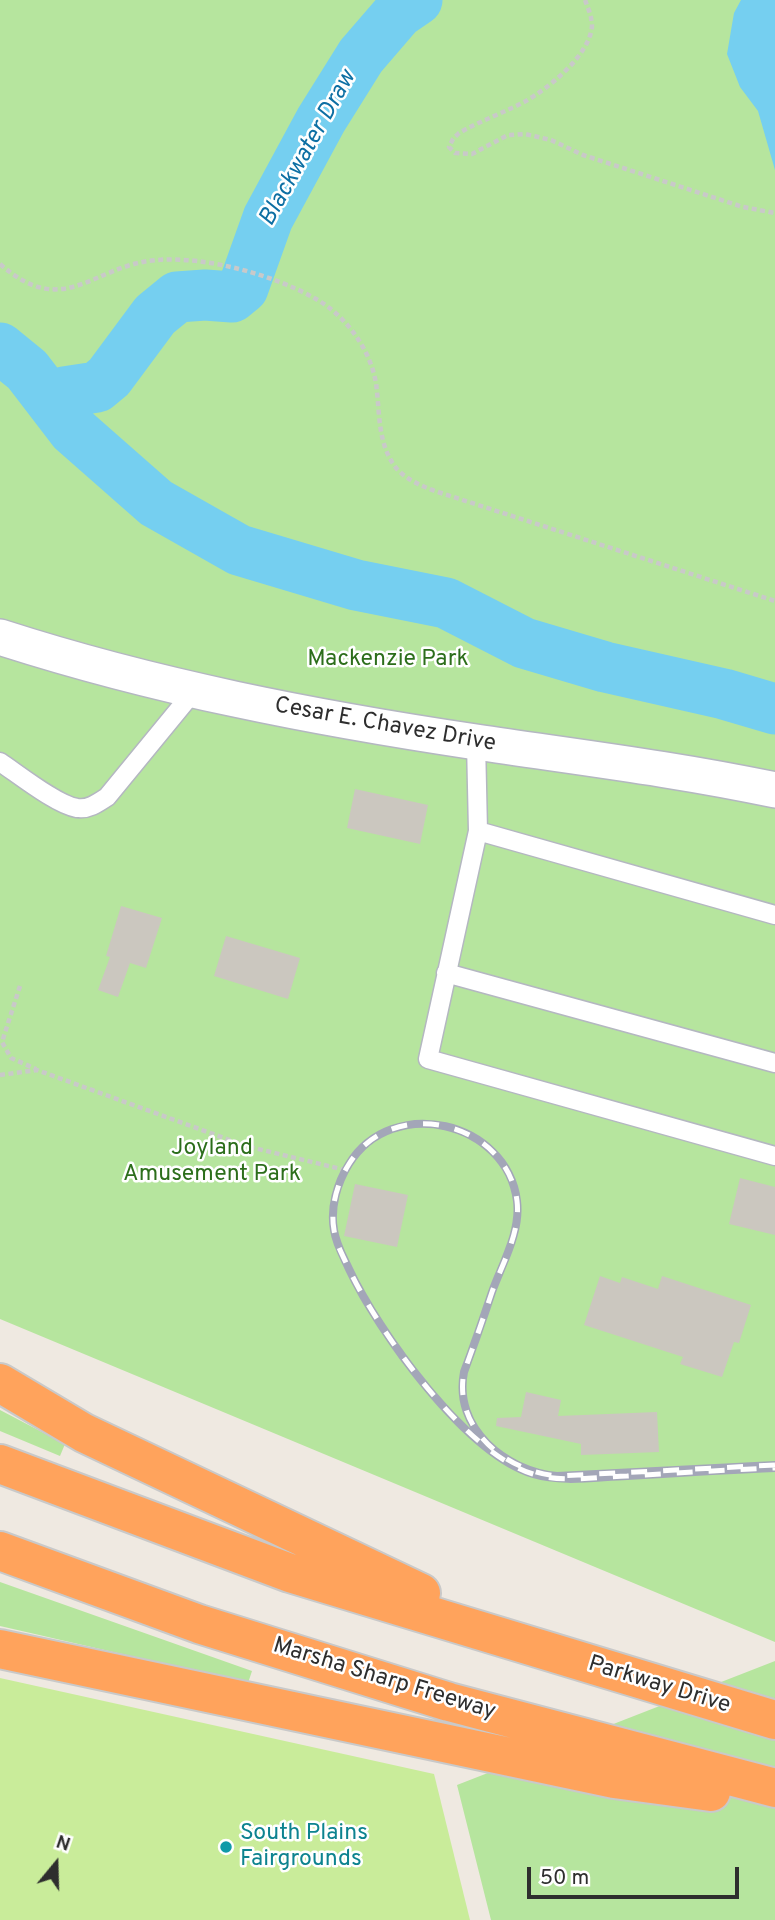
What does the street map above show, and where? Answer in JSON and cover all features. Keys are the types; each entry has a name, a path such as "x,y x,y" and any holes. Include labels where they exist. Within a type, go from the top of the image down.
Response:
{"highway":[{"path":"0,1383 84,1433 543,1651"},
{"path":"0,1464 290,1573 543,1651"},
{"name":"Marsha Sharp Freeway","path":"0,1551 199,1624 449,1702 775,1788"},
{"path":"0,1649 614,1779 775,1800"},
{"name":"Parkway Drive","path":"543,1651 775,1720"}],"street":[{"name":"Cesar E. Chavez Drive","path":"0,637 86,664 281,709 476,742 651,767 775,790"}],"lane":[{"path":"0,762 53,797 77,808 92,807 107,797 194,691"},
{"path":"476,742 478,831 428,1059 775,1156"},
{"path":"478,831 775,915"},
{"path":"446,973 775,1063"}],"path":[{"path":"585,0 592,25 589,41 580,55 560,75 526,101 459,132 449,147 455,153 472,154 508,135 525,134 551,140 583,155 743,207 773,213"},
{"path":"0,264 30,285 46,290 76,287 138,262 178,260 217,265 276,281 318,300 334,312 364,348 376,383 377,414 384,443 391,461 408,478 438,492 775,601"},
{"path":"20,986 2,1042 11,1058 37,1070 246,1146 345,1170"},
{"path":"0,1075 37,1070"}],"green space":[{"name":"Mackenzie Park","path":"0,0 775,0 775,1642 0,1319"},
{"path":"0,1410 65,1444 60,1456 0,1431"},
{"path":"0,1582 252,1671 248,1683 0,1626"},
{"path":"775,1661 775,1920 491,1920 457,1785"},
{"name":"South Plains Fairgrounds","path":"0,1678 434,1774 470,1920 0,1920"}],"water":[{"path":"741,0 775,0 775,170 758,111 740,87 727,54 734,13"}],"building":[{"path":"355,789 428,805 420,844 347,828"},
{"path":"121,906 162,918 146,968 130,963 118,997 98,990 110,957 106,956"},
{"path":"226,936 300,958 288,999 214,976"},
{"path":"740,1178 775,1187 775,1235 729,1224"},
{"path":"355,1184 408,1195 397,1247 344,1236"},
{"path":"600,1276 620,1283 622,1277 658,1289 662,1276 751,1305 739,1343 734,1342 722,1377 680,1364 683,1357 584,1325"},
{"path":"526,1392 561,1400 558,1416 657,1412 659,1452 581,1455 581,1444 496,1426 497,1418 521,1417"}],"waterway":[{"name":"Blackwater Draw","path":"57,409 58,401 64,392 97,387 109,377 155,315 177,297 232,297 243,288 268,218 321,120 361,56 398,13 417,0"},
{"path":"0,348 27,370 73,430 156,503 239,550 356,585 446,603 524,643 605,667 724,694 775,709"}],"railway":[{"path":"775,1465 557,1476 519,1466 502,1456 475,1428 467,1411 463,1392 464,1372 510,1248 516,1224 517,1201 509,1174 493,1152 471,1136 445,1126 418,1124 392,1129 368,1142 349,1164 336,1196 333,1222 338,1245 362,1295 426,1387 480,1442 507,1462 533,1474 568,1479 775,1468"}],"place":[{"name":"South Plains Fairgrounds","path":"226,1847"}],"park label":[{"name":"Joyland Amusement Park","path":"212,1162"}]}
